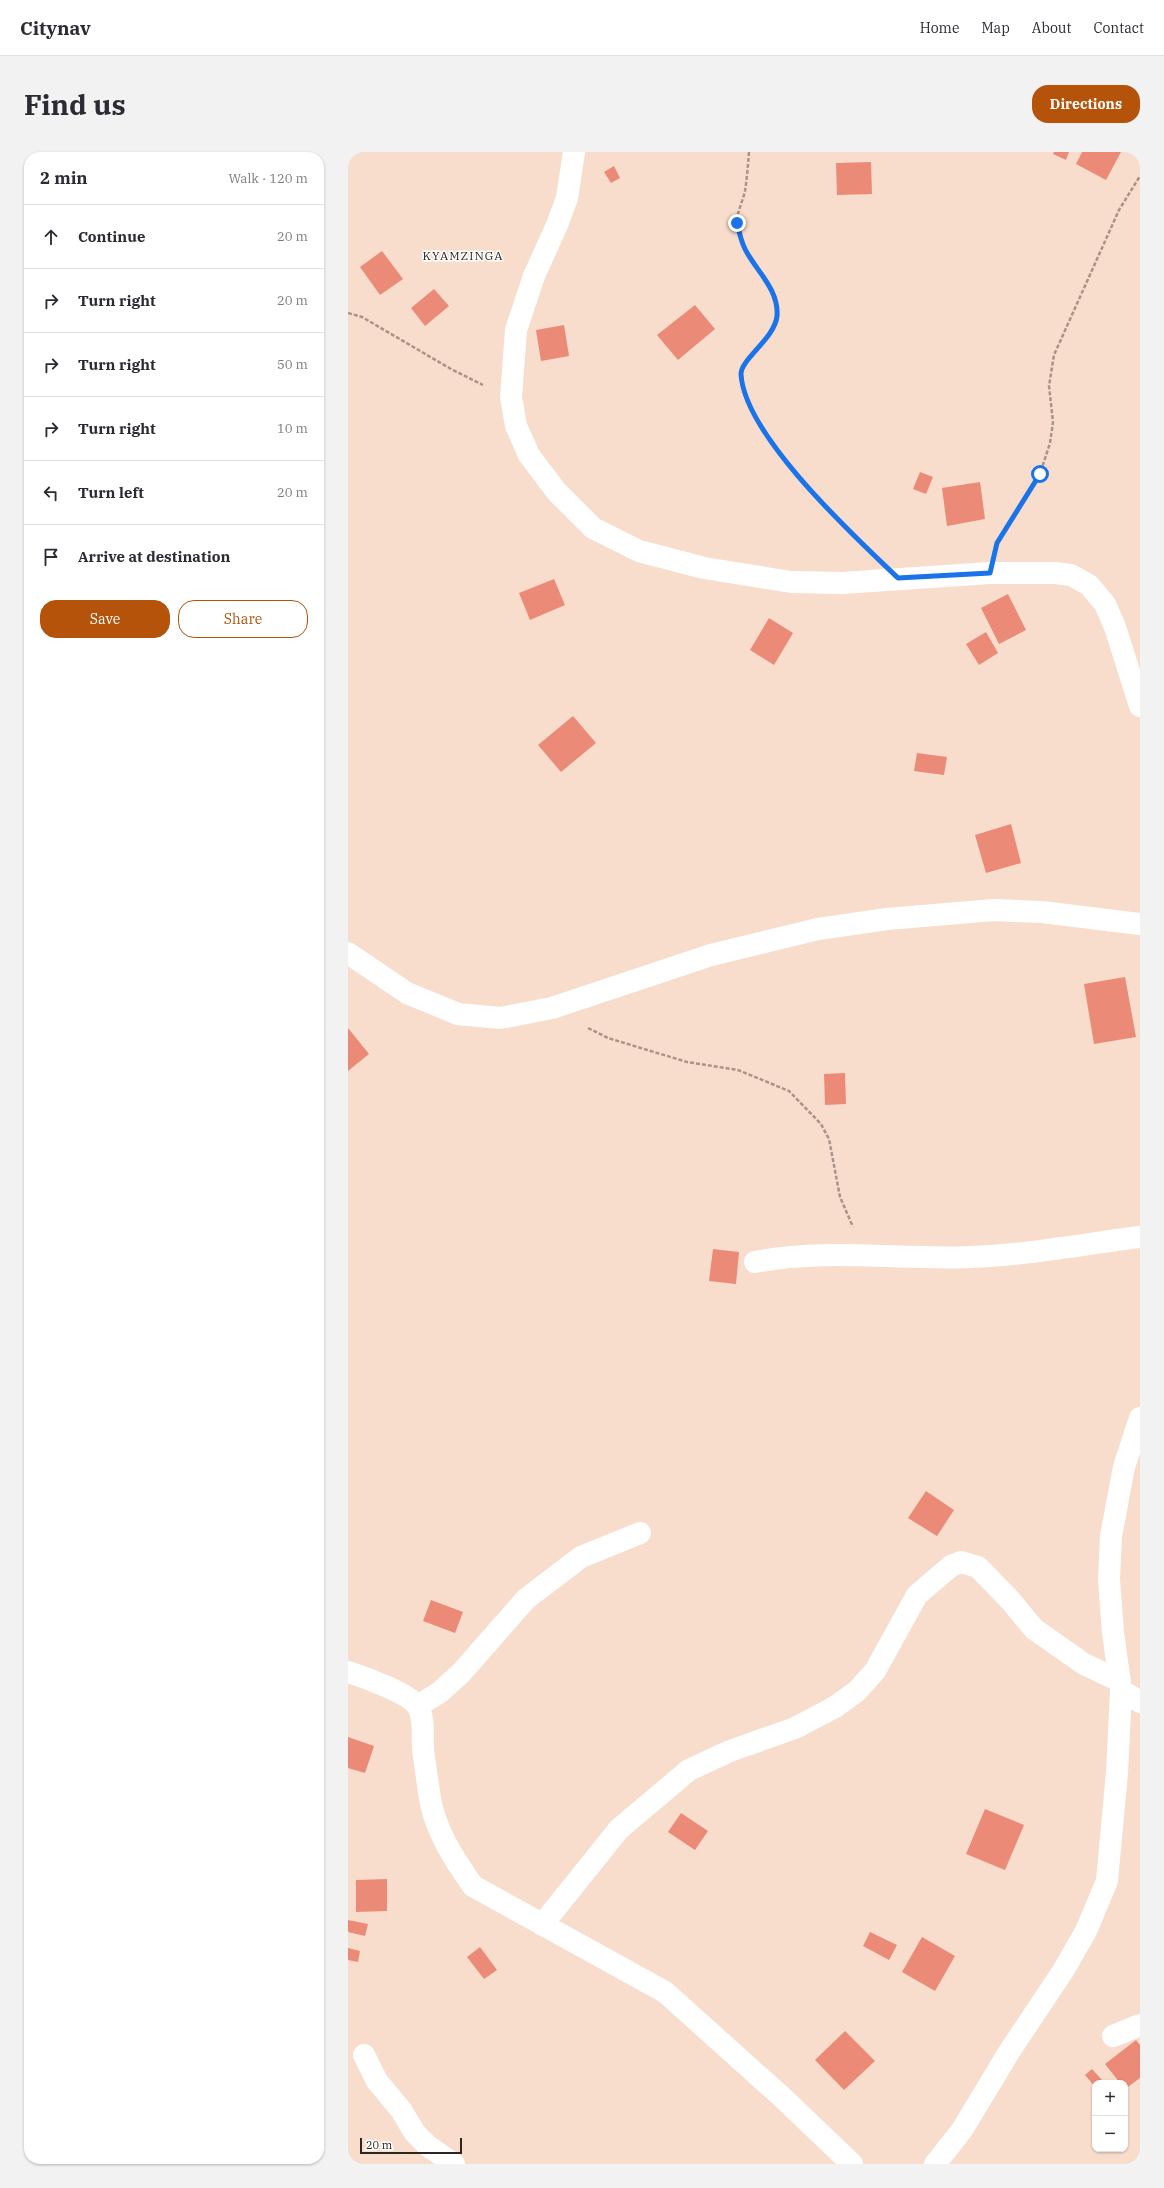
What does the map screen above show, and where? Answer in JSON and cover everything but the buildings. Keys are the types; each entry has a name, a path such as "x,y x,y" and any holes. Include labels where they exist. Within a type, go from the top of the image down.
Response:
{"street":[{"path":"574,152 567,198 557,225 534,276 516,330 512,397 516,426 529,456 556,491 593,528 639,551 704,568 791,582 842,583 898,578 990,573 1055,573 1071,575 1089,585 1105,604 1116,627 1140,706"},
{"path":"348,953 408,993 458,1014 500,1018 552,1008 711,956 826,928 887,919 994,910 1042,912 1140,924"},
{"path":"755,1262 780,1257 971,1257 1140,1237"},
{"path":"935,2164 962,2130 1009,2052 1063,1971 1086,1931 1107,1881 1117,1773 1120,1685 1112,1633 1109,1579 1111,1536 1124,1467 1140,1418"},
{"path":"418,1706 440,1692 461,1673 526,1599 581,1557 640,1533"},
{"path":"542,1925 619,1829 689,1770 730,1750 795,1728 835,1706 857,1691 875,1671 917,1595 941,1572 961,1562 978,1567 1010,1600 1034,1629 1084,1664 1120,1685 1140,1702"},
{"path":"348,1672 407,1696 418,1706 422,1718 429,1795 440,1832 456,1862 473,1886 665,1992 783,2098 852,2164"},
{"path":"1113,2036 1140,2025"},
{"path":"364,2055 377,2081 401,2110 415,2134 428,2146 454,2164"}],"path":[{"path":"749,152 745,191 737,223 744,249 770,287 776,303 777,316 765,342 744,364 741,373 751,409 766,435 804,483 843,525 898,578"},
{"path":"990,573 997,543 1040,474 1050,443 1053,422 1049,386 1054,355 1119,210 1140,176"},
{"path":"348,313 362,317 451,369 512,397"},
{"path":"552,1008 608,1038 687,1062 738,1070 789,1091 821,1124 829,1139 840,1197 867,1256"}],"district":[{"name":"KYAMZINGA","path":"463,255"}],"route":[{"path":"737,223 744,249 770,287 776,303 777,316 765,342 744,364 741,373 751,409 766,435 804,483 843,525 898,578 990,573 997,543 1016,516 1040,474"}]}
